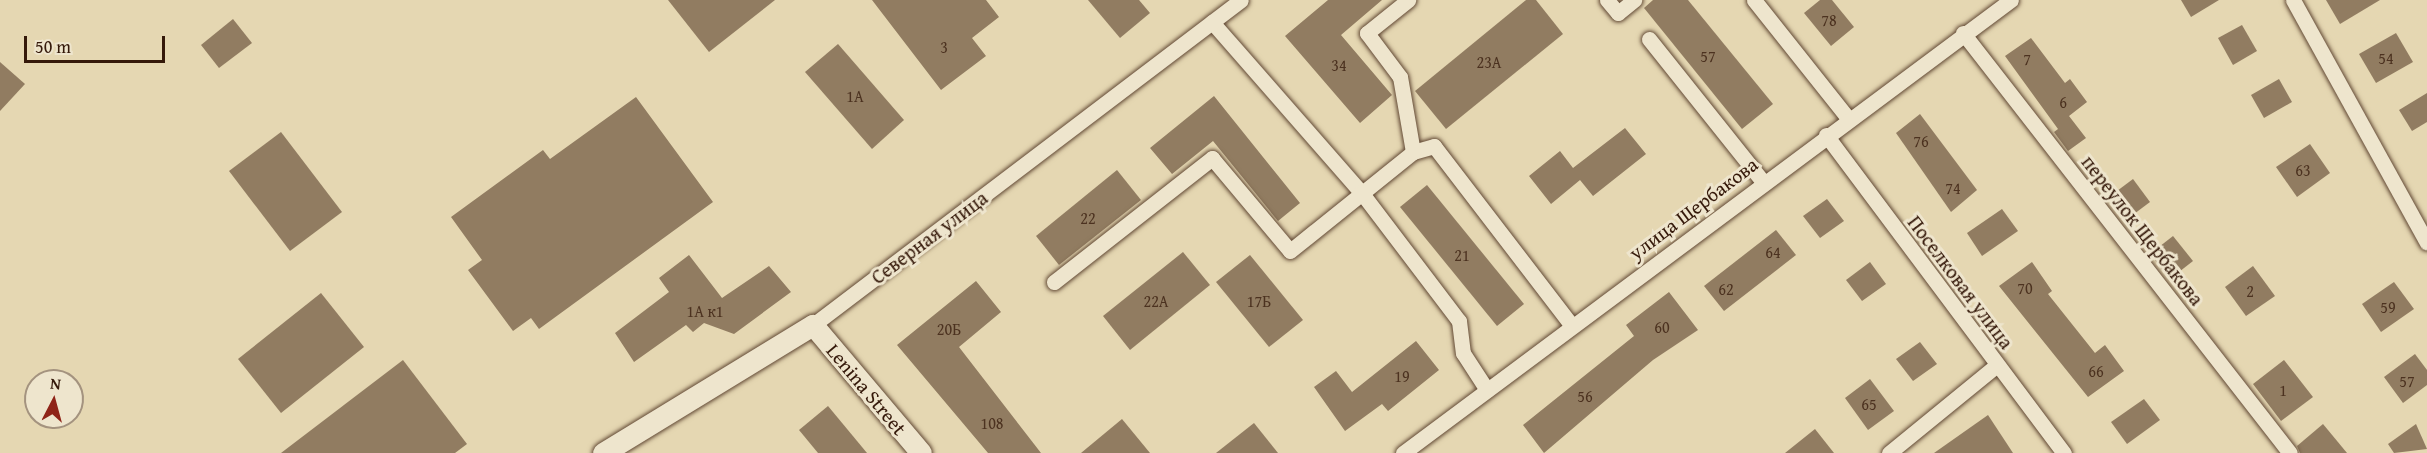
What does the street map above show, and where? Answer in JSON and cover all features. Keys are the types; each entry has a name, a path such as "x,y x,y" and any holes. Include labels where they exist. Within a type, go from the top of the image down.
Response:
{"street":[{"name":"Северная улица","path":"603,453 813,325 1240,0"},
{"path":"1408,0 1367,33 1400,77 1413,152"},
{"path":"1607,0 1618,13 1634,0"},
{"path":"1754,0 1847,117"},
{"name":"улица Щербакова","path":"1403,453 1847,117 2011,0"},
{"path":"2294,0 2427,243"},
{"path":"1212,22 1361,192 1459,321 1463,353 1486,390"},
{"name":"переулок Щербакова","path":"1963,33 2290,453"},
{"path":"1649,39 1763,182"},
{"name":"Поселковая улица","path":"1826,135 2064,453"},
{"path":"1054,282 1212,158 1290,251 1413,152 1434,146 1572,326"},
{"name":"Lenina Street","path":"813,325 921,453"},
{"path":"1889,453 1997,365"}],"building":[{"path":"668,0 775,0 709,52"},
{"path":"872,0 986,0 999,17 972,38 986,56 941,90"},
{"path":"1088,0 1139,0 1150,13 1120,38"},
{"path":"1328,0 1382,0 1341,35 1392,95 1360,123 1285,36"},
{"path":"1526,0 1536,0 1563,34 1446,129 1415,91"},
{"path":"1653,0 1688,0 1773,104 1742,129 1644,8"},
{"path":"1820,0 1832,0 1854,27 1831,46 1804,13"},
{"path":"2181,0 2219,0 2191,17"},
{"path":"2326,0 2380,0 2340,24"},
{"path":"233,19 252,43 219,68 201,45"},
{"path":"2242,25 2257,51 2233,65 2218,38"},
{"path":"2396,33 2413,62 2376,83 2359,54"},
{"path":"2031,38 2065,83 2070,79 2087,102 2069,116 2086,138 2068,151 2054,132 2058,129 2005,56"},
{"path":"838,44 904,120 872,149 805,72"},
{"path":"0,62 25,84 0,111"},
{"path":"2279,79 2292,102 2264,118 2251,95"},
{"path":"2427,93 2427,122 2412,131 2399,110"},
{"path":"1214,96 1300,203 1278,221 1213,141 1172,174 1150,148"},
{"path":"636,97 713,202 539,329 531,318 513,331 468,270 482,260 451,217 543,150 550,159"},
{"path":"1920,114 1977,190 1951,212 1896,133"},
{"path":"1625,128 1646,154 1593,196 1580,180 1551,204 1529,176 1560,151 1573,168"},
{"path":"281,132 342,212 290,251 229,171"},
{"path":"2310,144 2330,173 2297,197 2276,167"},
{"path":"1117,170 1141,200 1059,265 1036,236"},
{"path":"2133,179 2150,202 2126,220 2109,197"},
{"path":"1427,185 1524,304 1497,326 1400,207"},
{"path":"1827,199 1844,221 1820,238 1803,216"},
{"path":"2002,209 2018,231 1982,256 1967,233"},
{"path":"1776,230 1796,255 1724,311 1704,286"},
{"path":"2173,236 2193,261 2170,279 2150,254"},
{"path":"1183,252 1210,285 1130,350 1103,316"},
{"path":"689,255 722,298 769,266 791,292 734,334 704,323 693,332 686,325 634,362 615,333 669,292 659,278"},
{"path":"1250,255 1303,320 1269,347 1216,282"},
{"path":"1870,262 1886,284 1862,301 1846,280"},
{"path":"2032,262 2052,291 2048,294 2095,353 2105,345 2124,371 2088,397 1999,286"},
{"path":"2253,266 2275,296 2246,316 2225,287"},
{"path":"976,281 1001,312 959,347 1041,453 988,453 897,345"},
{"path":"2394,282 2414,309 2381,332 2362,304"},
{"path":"1669,292 1698,330 1653,360 1544,453 1523,425 1634,336 1626,325"},
{"path":"321,293 364,347 281,413 238,359"},
{"path":"1416,341 1439,370 1388,411 1382,404 1345,431 1314,387 1336,371 1352,392"},
{"path":"1920,342 1937,364 1913,381 1896,359"},
{"path":"2415,354 2427,370 2427,385 2403,403 2384,377"},
{"path":"403,360 467,444 455,453 281,453"},
{"path":"2284,360 2313,397 2281,421 2253,384"},
{"path":"1870,379 1894,411 1868,430 1845,398"},
{"path":"2144,399 2160,420 2127,444 2111,422"},
{"path":"828,406 867,453 818,453 799,430"},
{"path":"1988,415 2013,453 1934,453"},
{"path":"1122,419 1150,453 1081,453"},
{"path":"1254,423 1278,453 1216,453"},
{"path":"2323,424 2347,453 2300,453 2297,446"},
{"path":"2416,424 2427,449 2394,453 2388,444"},
{"path":"1815,429 1834,453 1785,453"}]}
